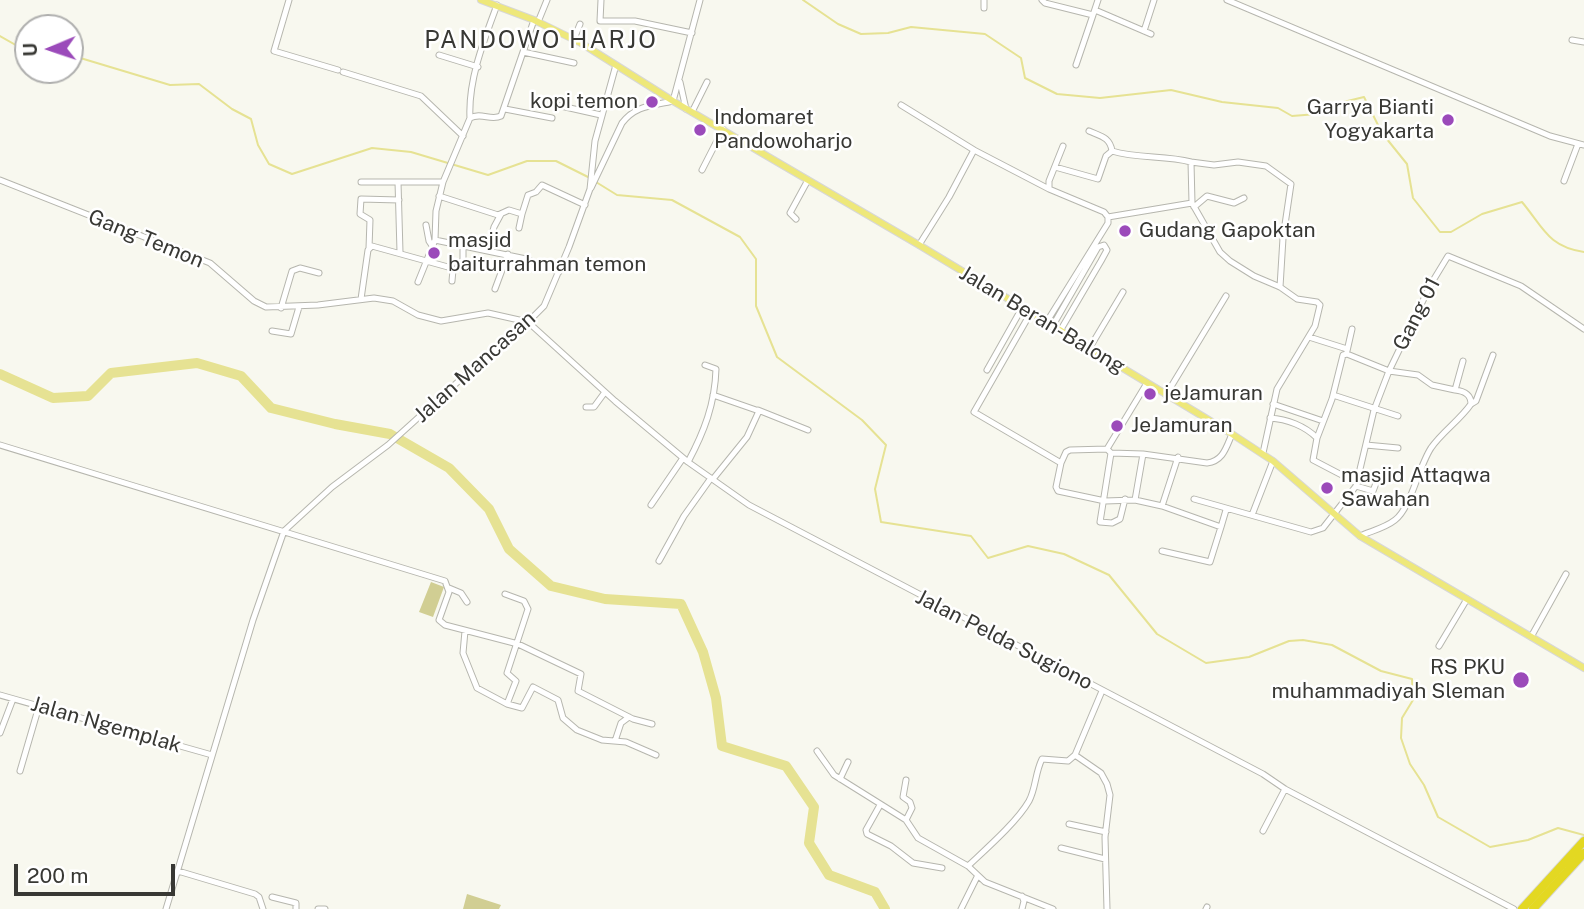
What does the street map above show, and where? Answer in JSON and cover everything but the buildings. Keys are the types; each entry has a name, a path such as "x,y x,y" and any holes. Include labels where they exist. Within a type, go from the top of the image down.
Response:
{"highway":[{"path":"1522,909 1584,841"},
{"path":"1533,909 1584,853"}],"main road":[{"name":"Jalan Beran-Balong","path":"481,0 574,39 689,111 1232,434 1263,453 1360,536 1584,668"}],"street":[{"path":"289,0 274,51 421,96 463,136"},
{"path":"470,118 477,115 497,118 505,109 523,52 547,0"},
{"path":"601,0 600,21 635,21 692,33"},
{"path":"590,189 622,123 629,115 646,105 673,101 700,0"},
{"path":"984,0 984,8"},
{"path":"1076,65 1098,0"},
{"path":"1043,1 1094,13 1148,32 1154,0"},
{"path":"1227,0 1540,132 1581,145 1564,181"},
{"path":"418,282 435,240 443,182 470,118 470,97 486,33 497,5"},
{"path":"574,39 580,24"},
{"path":"1572,40 1584,42"},
{"path":"523,52 574,63"},
{"path":"439,55 478,67"},
{"name":"Jalan Mancasan","path":"285,531 332,486 388,445 544,306 590,189 592,159 601,115 616,65"},
{"path":"679,79 681,95 689,111"},
{"path":"689,111 707,82"},
{"path":"552,104 601,115"},
{"path":"901,105 974,150 1049,190 1104,212 1108,217 1108,223 1049,325"},
{"path":"505,109 552,118"},
{"path":"702,170 723,129"},
{"path":"1089,131 1106,138 1111,143 1112,151"},
{"path":"1049,190 1049,181 1063,146"},
{"path":"919,246 974,150"},
{"path":"1112,151 1130,156 1163,157 1214,165 1238,162 1266,166 1291,184 1283,238 1280,287"},
{"path":"1055,167 1095,180 1099,177 1105,157 1112,151"},
{"path":"1191,162 1193,205 1220,252 1254,276 1280,287 1297,299 1317,302 1320,305 1309,337 1277,389 1263,453"},
{"name":"Gang Temon","path":"0,180 210,263 254,301 266,307 299,307 361,299 393,300 418,315 442,321 488,313 528,322"},
{"path":"796,219 790,213 808,180"},
{"path":"361,182 443,182"},
{"path":"398,182 400,252"},
{"path":"519,228 528,195 536,192 541,184 585,205"},
{"path":"439,196 502,214"},
{"path":"1108,217 1193,205 1207,196 1234,203 1244,198"},
{"path":"361,299 369,248 370,220 360,214 360,199 399,200"},
{"path":"488,250 494,227 502,214 509,210 522,214"},
{"path":"426,225 433,247"},
{"path":"435,240 508,254 559,272"},
{"path":"369,248 374,246 400,252 453,270 460,267 463,244"},
{"path":"1049,325 1098,247 1104,244 1107,250 1060,331"},
{"path":"495,289 508,254"},
{"name":"Gang 01","path":"1335,516 1357,484 1374,410 1389,371 1431,284 1448,256 1521,286 1584,329"},
{"path":"281,308 292,271 300,268 319,273"},
{"path":"452,281 453,270"},
{"path":"1089,349 1123,292"},
{"path":"1166,395 1226,296"},
{"path":"272,331 291,334 299,307"},
{"path":"987,370 1022,309"},
{"path":"1030,314 973,412 1061,463"},
{"name":"Jalan Pelda Sugiono","path":"528,322 685,460 749,505 1263,774 1285,789 1514,909"},
{"path":"1352,329 1317,438 1313,460 1373,491 1378,478"},
{"path":"1309,337 1389,371 1418,375 1432,385 1467,393 1471,404"},
{"path":"1360,536 1395,520 1401,514 1420,467 1431,448 1478,397 1493,355"},
{"path":"1455,390 1464,361"},
{"path":"651,505 703,434 713,395 716,369 705,365"},
{"path":"1125,499 1120,519 1112,523 1102,523 1099,519 1105,501 1109,451 1147,383"},
{"path":"586,407 594,407 605,392"},
{"path":"713,395 808,430"},
{"path":"1333,395 1398,416"},
{"path":"1273,404 1324,421"},
{"path":"659,561 684,516 747,437 758,410"},
{"path":"1270,418 1305,427 1317,438"},
{"path":"1221,527 1162,506 1125,499 1105,501 1058,491 1056,487 1061,463 1066,452 1070,450 1178,457 1207,463 1218,461 1232,434"},
{"path":"0,445 445,581 449,589 440,621 445,625 518,644 581,674 578,691 629,717 652,724"},
{"path":"1366,445 1398,448"},
{"path":"1135,500 1143,454"},
{"path":"1162,506 1178,457"},
{"path":"1252,515 1273,461"},
{"path":"1194,499 1311,532 1323,528 1335,516"},
{"path":"1161,551 1210,562 1226,510"},
{"path":"166,909 253,620 285,531"},
{"path":"1531,637 1566,574"},
{"path":"449,589 461,593 467,602"},
{"path":"505,594 527,603 528,609 508,675 516,681 507,704"},
{"path":"1439,646 1467,599"},
{"path":"466,631 463,653 477,688 507,704 522,708 534,687 558,700 563,718 577,730 602,740 626,742 656,755"},
{"path":"968,866 1028,803 1042,759 1068,761 1074,755 1102,691"},
{"name":"Jalan Ngemplak","path":"0,695 212,755"},
{"path":"0,733 13,699"},
{"path":"20,771 39,706"},
{"path":"615,741 621,723 629,717"},
{"path":"817,751 834,775 906,820 918,838 968,866 977,877 1051,909"},
{"path":"1074,755 1101,773 1110,795 1105,859 1107,909"},
{"path":"840,779 848,762"},
{"path":"906,780 903,797 910,802 912,808 906,820"},
{"path":"1264,831 1285,789"},
{"path":"880,805 866,830 867,834 891,846 913,863 942,868"},
{"path":"1069,824 1106,832"},
{"path":"1060,848 1105,859"},
{"path":"178,872 255,894 259,897 263,909"},
{"path":"961,909 977,877"},
{"path":"1022,896 1023,909"},
{"path":"272,897 296,903 296,909"},
{"path":"318,909 325,909"}],"shaded area":[{"path":"431,582 444,587 433,617 419,612"},
{"path":"467,894 501,905 499,909 463,909"}],"waterway":[{"path":"803,0 838,24 861,34 888,33 911,27 985,34 1021,58 1025,78 1057,94 1100,98 1171,90 1222,102 1278,108 1292,116 1317,114 1335,104 1364,97 1382,133 1407,164 1413,198 1440,232 1451,232 1482,214 1522,202 1554,241 1584,252"},
{"path":"0,36 14,44"},
{"path":"84,59 170,85 199,84 232,109 251,119 258,145 269,164 292,174 372,148 411,152 488,175 527,161 556,161 588,177"},
{"path":"596,182 617,195 672,200 740,237 756,259 756,306 777,357 862,420 886,445 875,489 881,522 971,536 988,558 1028,546 1064,554 1109,575 1157,634 1206,663 1249,657 1289,641 1303,640 1332,645 1381,671 1412,679 1413,700 1402,718 1401,738 1410,764 1424,785 1438,817 1490,847 1528,840 1558,828 1584,835"},
{"path":"0,374 53,398 88,396 111,373 197,363 241,376 271,408 390,434 449,468 489,509 509,549 551,586 605,599 681,604 703,652 716,698 722,746 786,766 814,807 809,843 829,875 875,892 885,909"}],"place":[{"name":"kopi temon","path":"652,102"},
{"name":"Garrya Bianti Yogyakarta","path":"1448,120"},
{"name":"Indomaret Pandowoharjo","path":"700,130"},
{"name":"Gudang Gapoktan","path":"1125,231"},
{"name":"masjid baiturrahman temon","path":"434,253"},
{"name":"jeJamuran","path":"1150,394"},
{"name":"JeJamuran","path":"1117,426"},
{"name":"masjid Attaqwa Sawahan","path":"1327,488"},
{"name":"RS PKU muhammadiyah Sleman","path":"1521,680"}],"district":[{"name":"PANDOWO HARJO","path":"541,41"}]}
